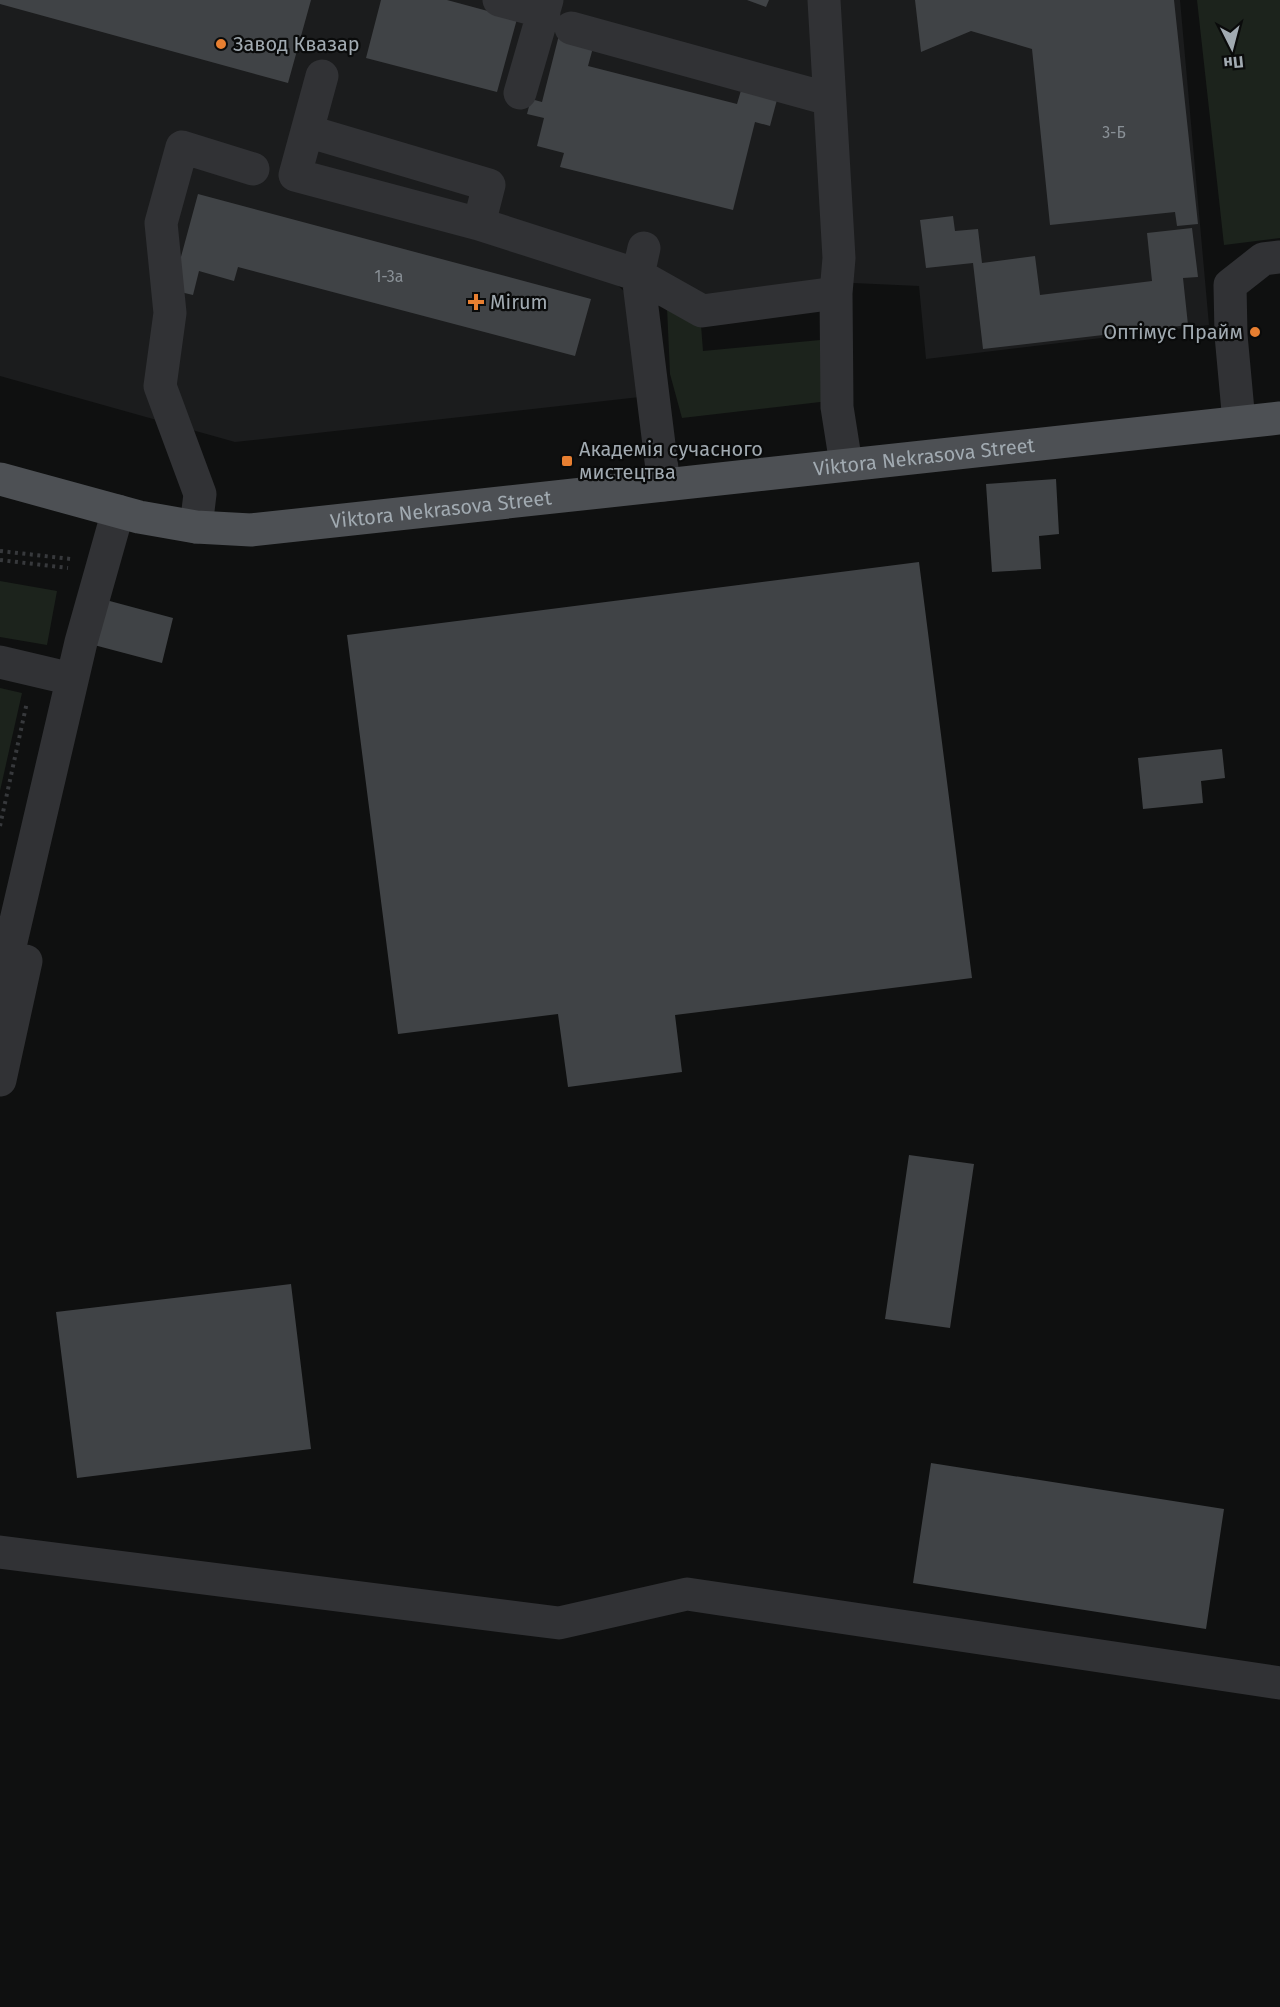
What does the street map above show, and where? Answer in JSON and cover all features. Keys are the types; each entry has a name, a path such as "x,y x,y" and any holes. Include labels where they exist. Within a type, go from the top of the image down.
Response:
{"main road":[{"name":"Viktora Nekrasova Street","path":"0,479 117,511 196,527 251,530 1280,418"}],"lane":[{"path":"499,0 554,13 830,99"},
{"path":"824,0 839,258 836,293 837,407 846,464"},
{"path":"520,93 554,13"},
{"path":"322,76 295,175 479,224 641,262 702,311 836,293"},
{"path":"307,131 489,185 479,224"},
{"path":"196,527 200,494 160,386 170,313 161,223 182,147 254,169"},
{"path":"1239,423 1231,335 1230,285 1263,259 1280,257"},
{"path":"641,262 664,485"},
{"path":"0,989 72,679 88,566 117,511"},
{"path":"0,1080 95,655"},
{"path":"0,662 72,679"},
{"path":"0,1552 559,1623 687,1594 1280,1683"}],"path":[{"path":"0,551 88,566"},
{"path":"0,560 88,566"}],"shaded area":[{"path":"0,0 1180,0 1209,325 926,359 919,286 831,282 702,295 611,279 627,294 640,397 235,442 0,376"},
{"path":"1197,0 1280,0 1280,238 1224,245"},
{"path":"667,307 701,325 703,351 831,339 829,401 682,418 670,374"},
{"path":"0,581 57,591 47,645 0,637"},
{"path":"0,688 22,693 0,791"}],"building":[{"name":"Завод Квазар","path":"0,0 311,0 288,83 0,4"},
{"path":"381,0 447,0 517,19 497,92 366,58"},
{"path":"747,0 769,0 766,7"},
{"path":"915,0 1174,0 1198,224 1177,226 1175,212 1050,225 1032,49 971,31 921,52"},
{"path":"559,35 594,44 588,66 737,104 742,87 778,96 770,126 755,122 733,210 560,167 564,153 537,146 544,118 527,114 531,99 542,102"},
{"path":"198,194 591,299 575,356 238,267 234,281 199,271 193,295 172,290"},
{"path":"953,216 955,231 978,229 982,263 1035,256 1040,295 1152,281 1147,233 1192,228 1198,277 1183,278 1188,325 983,349 973,263 926,268 920,220"},
{"path":"1056,479 1059,534 1039,536 1041,569 992,572 986,484"},
{"path":"919,562 972,978 675,1015 682,1072 568,1087 558,1014 398,1034 347,635"},
{"path":"106,600 173,618 162,663 94,645"},
{"path":"1222,749 1225,778 1201,781 1203,803 1143,809 1138,758"},
{"path":"909,1155 974,1164 950,1328 885,1319"},
{"path":"291,1284 311,1449 77,1478 56,1312"},
{"path":"931,1463 1224,1509 1206,1629 913,1583"}],"place":[{"name":"Завод Квазар","path":"221,44"},
{"name":"Mirum","path":"476,302"},
{"name":"Оптімус Прайм","path":"1255,332"},
{"name":"Академія сучасного мистецтва","path":"567,461"}]}
